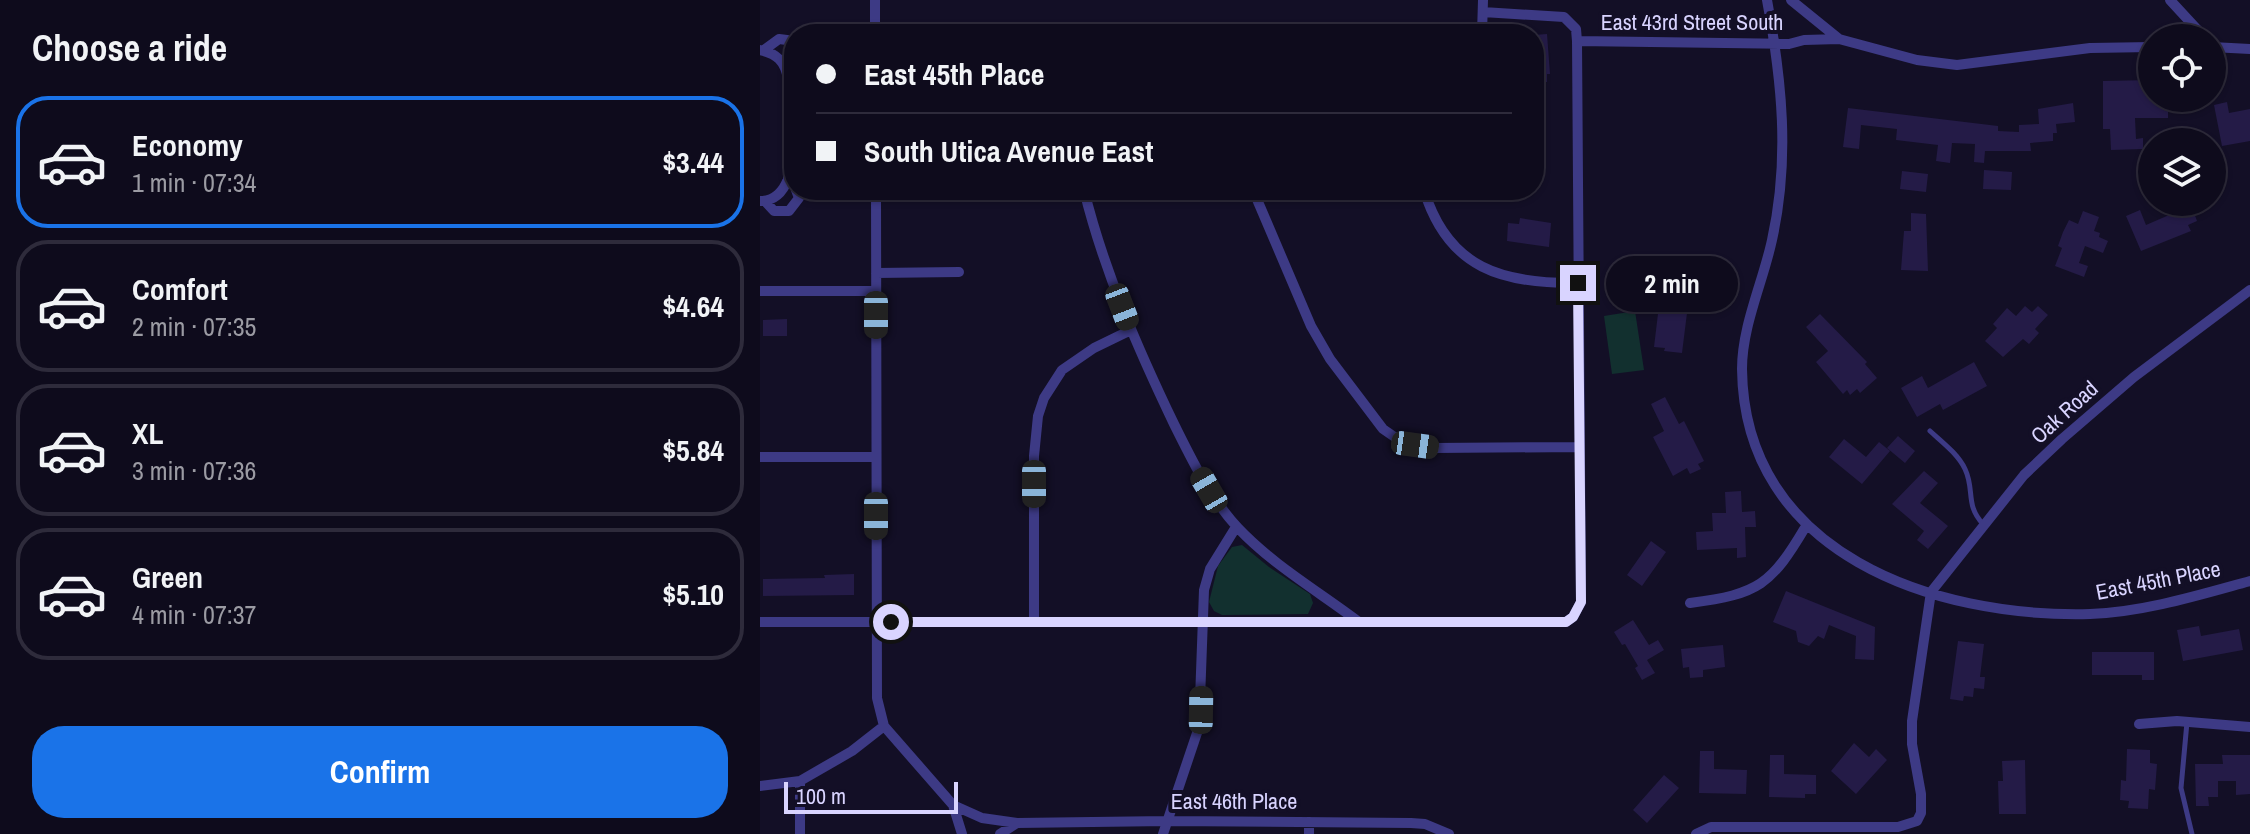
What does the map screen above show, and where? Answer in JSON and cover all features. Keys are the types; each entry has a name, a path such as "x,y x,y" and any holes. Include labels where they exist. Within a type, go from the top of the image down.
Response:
{"street":[{"path":"875,0 875,24"},
{"path":"1482,24 1483,0"},
{"name":"East 45th Place","path":"1767,0 1783,115 1781,191 1772,242 1745,342 1743,377 1746,412 1760,459 1772,483 1806,526 1842,554 1865,567 1931,592 2033,614 2094,614 2184,599 2250,581"},
{"path":"1791,0 1839,39"},
{"path":"2170,0 2192,24"},
{"name":"East 43rd Street South","path":"1483,12 1564,17 1576,29 1577,41 1774,43 1839,39 1917,60 1957,65 2090,48 2138,47"},
{"path":"762,50 779,39 784,40"},
{"path":"760,622 1566,622 1573,617 1581,602 1577,41"},
{"path":"2226,47 2250,49"},
{"path":"762,50 779,57 784,63"},
{"path":"784,191 762,201 774,211 789,211 797,200"},
{"path":"876,200 877,698 884,726 953,805 962,834"},
{"path":"1087,200 1105,261 1131,330 1209,490 1236,527 1265,554 1359,622"},
{"path":"1257,200 1311,326 1330,359 1372,417 1399,440 1434,448 1578,447"},
{"path":"1428,200 1450,241 1480,267 1503,277 1533,283 1578,283"},
{"path":"876,273 959,272"},
{"name":"Oak Road","path":"1931,592 2024,475 2134,377 2250,290"},
{"path":"760,291 876,291"},
{"path":"1034,622 1034,456 1038,416 1062,370 1094,348 1131,330"},
{"path":"760,457 876,457"},
{"path":"1690,603 1721,599 1761,585 1777,572 1806,526"},
{"path":"1163,834 1199,727 1204,590 1210,569 1236,527"},
{"path":"1696,834 1711,827 1849,830 1898,827 1917,821 1921,813 1921,794 1912,744 1912,721 1931,592"},
{"path":"2139,724 2158,720 2250,727"},
{"path":"760,786 800,781 852,751 884,726"},
{"path":"800,781 800,834"},
{"name":"East 46th Place","path":"953,805 994,821 1017,823 1411,823 1425,824 1449,834"},
{"path":"1309,822 1309,834"},
{"path":"1000,834 1017,823"}],"lane":[{"path":"1930,431 1953,452 1965,470 1973,514 1983,524"},
{"path":"2188,721 2181,788 2192,834"}],"green space":[{"path":"1635,311 1644,370 1612,374 1604,316"},
{"path":"1242,545 1310,594 1313,603 1308,614 1222,615 1214,611 1209,602 1218,566 1232,547"}],"building":[{"path":"1544,34 1547,34 1550,74 1547,74 1547,82 1544,82"},
{"path":"2138,80 2138,112 2168,112 2168,118 2135,118 2138,149 2111,150 2110,129 2103,129 2103,81"},
{"path":"2226,102 2229,113 2250,109 2250,141 2226,145 2226,128 2218,128 2215,112 2226,112"},
{"path":"2073,103 2075,122 2056,124 2057,133 2053,133 2053,141 2030,143 2031,151 1985,151 1984,163 1974,162 1975,144 1952,143 1950,163 1936,161 1938,145 1896,140 1897,129 1861,125 1859,149 1843,147 1848,108 1998,126 1998,131 2019,132 2019,125 2039,124 2038,109"},
{"path":"1984,170 2012,172 2011,190 1983,189"},
{"path":"1902,171 1928,174 1926,192 1900,189"},
{"path":"2083,211 2099,217 2094,231 2108,241 2103,253 2085,246 2079,263 2088,266 2084,277 2055,266 2062,248 2058,246 2069,220 2078,224"},
{"path":"2138,211 2138,216 2142,216 2146,225 2167,216 2195,216 2197,221 2188,225 2191,231 2141,251 2126,216"},
{"path":"1911,213 1926,214 1928,271 1901,270 1904,231 1911,231"},
{"path":"1520,218 1551,223 1549,247 1507,241 1508,223 1519,224"},
{"path":"1655,269 1692,273 1682,353 1654,347 1660,297 1657,293 1648,292 1649,287 1646,286 1647,276 1654,277"},
{"path":"2025,306 2032,312 2038,306 2048,315 2035,329 2039,333 2029,344 2023,339 2003,357 1985,341 1997,328 1993,324 2007,308 2016,316"},
{"path":"1820,314 1867,362 1865,364 1877,378 1860,393 1857,389 1850,395 1847,390 1843,394 1816,362 1828,351 1806,327"},
{"path":"787,319 787,336 763,336 763,320"},
{"path":"1974,362 1987,386 1943,410 1940,404 1917,417 1901,388 1922,376 1928,388"},
{"path":"1665,397 1679,424 1684,421 1704,461 1698,464 1701,469 1690,474 1687,468 1673,476 1653,437 1664,431 1651,404"},
{"path":"1898,436 1915,451 1905,463 1887,448"},
{"path":"1844,439 1866,457 1879,442 1890,451 1862,484 1829,457"},
{"path":"1924,471 1938,483 1920,503 1948,526 1928,549 1917,540 1924,531 1892,504"},
{"path":"1741,491 1742,512 1755,511 1756,527 1745,527 1746,557 1737,558 1737,548 1697,550 1696,532 1713,531 1712,513 1726,513 1725,492"},
{"path":"1651,541 1666,552 1642,586 1627,575"},
{"path":"854,574 854,595 763,596 763,579 825,578 824,575"},
{"path":"1786,591 1875,627 1874,660 1855,659 1856,636 1829,625 1824,639 1818,636 1809,646 1798,642 1796,631 1773,622"},
{"path":"1633,620 1649,645 1658,640 1664,650 1647,660 1655,673 1642,680 1635,668 1638,666 1614,632"},
{"path":"2199,626 2201,636 2239,629 2243,650 2183,661 2177,630"},
{"path":"1958,641 1984,644 1980,677 1985,677 1984,689 1974,688 1973,697 1964,696 1963,701 1950,699"},
{"path":"1723,645 1725,667 1703,670 1703,677 1690,678 1689,667 1683,668 1681,649"},
{"path":"2092,652 2154,652 2154,680 2142,680 2142,675 2092,675"},
{"path":"1854,743 1869,757 1876,749 1887,760 1856,794 1831,771"},
{"path":"2127,749 2150,750 2150,763 2157,764 2155,790 2149,789 2148,809 2128,808 2129,801 2120,800 2121,780 2126,781"},
{"path":"1700,751 1714,751 1714,769 1747,770 1746,794 1699,793"},
{"path":"1770,755 1784,755 1784,774 1816,775 1816,794 1805,794 1805,798 1769,797"},
{"path":"2222,755 2250,755 2250,794 2236,795 2236,781 2218,781 2218,797 2208,797 2209,806 2196,806 2195,764 2223,764"},
{"path":"2025,760 2026,814 1999,814 1998,781 2003,781 2002,761"},
{"path":"1664,775 1679,788 1647,823 1633,810"}],"route":[{"path":"891,622 1566,622 1578,611 1581,602 1578,283"}]}
